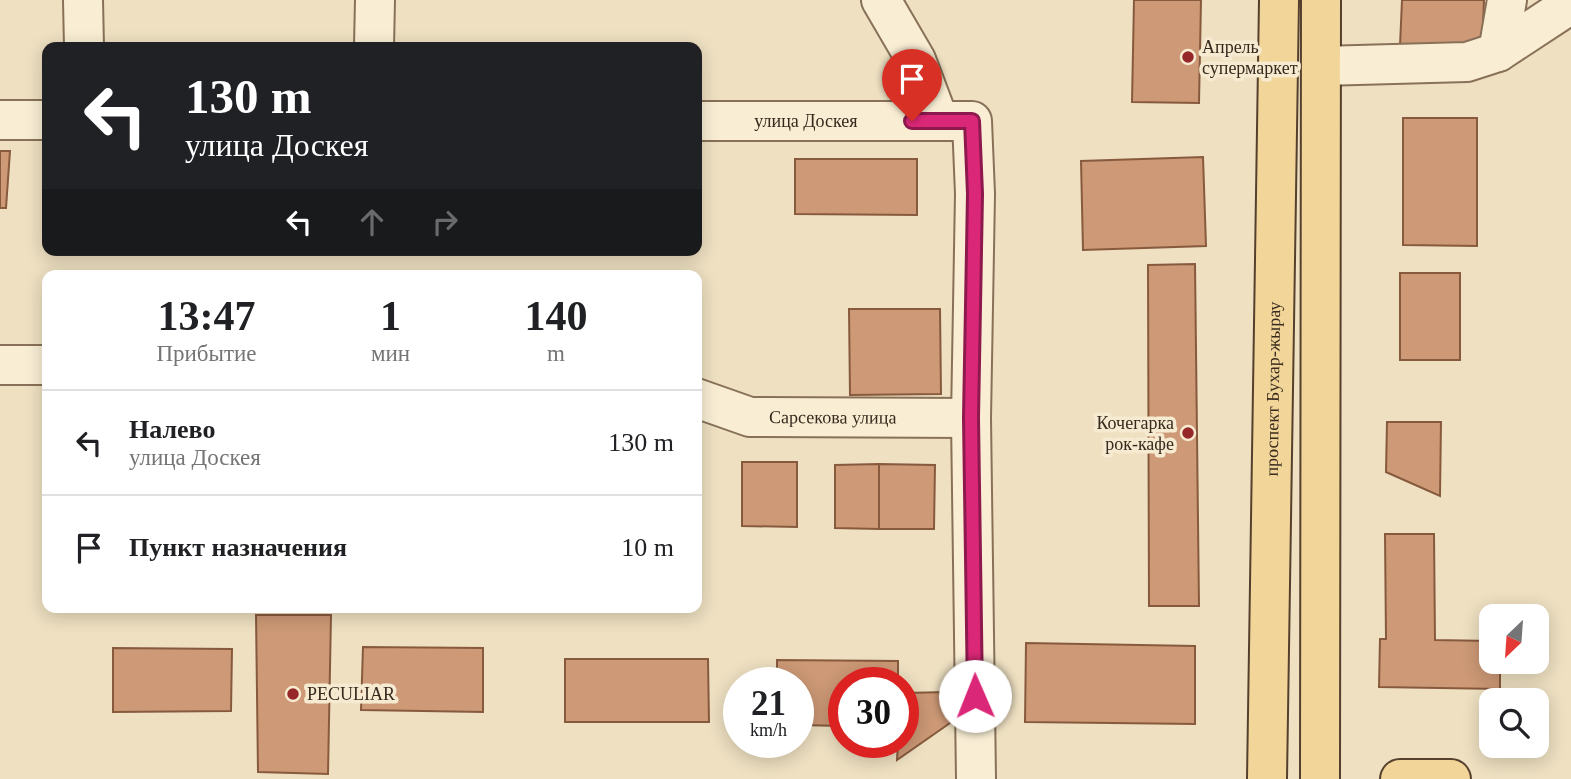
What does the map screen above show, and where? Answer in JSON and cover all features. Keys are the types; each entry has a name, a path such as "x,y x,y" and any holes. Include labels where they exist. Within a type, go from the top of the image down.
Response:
{"main road":[{"name":"проспект Бухар-жырау","path":"1267,779 1279,0"},
{"path":"1320,779 1321,0"},
{"path":"1400,779 1451,779"}],"street":[{"path":"83,0 84,42"},
{"path":"374,0 374,42"},
{"path":"881,0 916,60 939,121"},
{"path":"1498,52 1507,0"},
{"path":"1321,66 1467,62 1498,52 1571,4"},
{"path":"0,120 42,120"},
{"name":"улица Доскея","path":"702,121 972,121 975,194 971,418 976,779"},
{"path":"0,365 42,365"},
{"name":"Сарсекова улица","path":"702,400 750,417 971,418"}],"building":[{"path":"1134,0 1201,0 1199,103 1132,102"},
{"path":"1402,0 1484,0 1482,49 1400,46"},
{"path":"1403,118 1477,118 1477,246 1403,245"},
{"path":"0,151 10,151 6,208 0,208"},
{"path":"1203,157 1206,246 1083,250 1081,161"},
{"path":"795,159 917,159 917,215 795,214"},
{"path":"1195,264 1199,606 1149,606 1148,265"},
{"path":"1400,273 1460,273 1460,360 1400,360"},
{"path":"849,309 940,309 941,394 850,395"},
{"path":"1387,422 1441,422 1440,496 1386,472"},
{"path":"742,462 797,462 797,527 742,526"},
{"path":"879,464 935,465 934,529 879,529"},
{"path":"879,464 879,529 835,528 835,465"},
{"path":"1385,534 1434,534 1435,640 1479,641 1479,674 1500,674 1500,688 1379,687 1380,639 1386,639"},
{"name":"PECULIAR","path":"256,615 331,615 328,774 258,772"},
{"path":"1026,643 1195,646 1195,724 1025,722"},
{"path":"363,647 483,648 483,712 361,710"},
{"path":"113,648 232,649 231,711 113,712"},
{"path":"565,659 708,659 709,722 565,722"},
{"path":"777,660 898,661 898,667 828,667 828,726 814,725 814,667 777,667"},
{"path":"949,692 950,723 919,745 919,693"}],"place":[{"name":"Апрель супермаркет","path":"1188,57"},
{"name":"Кочегарка рок-кафе","path":"1188,433"},
{"name":"PECULIAR","path":"293,694"}],"route":[{"path":"912,121 972,121 975,194 971,418 975,696"}]}
